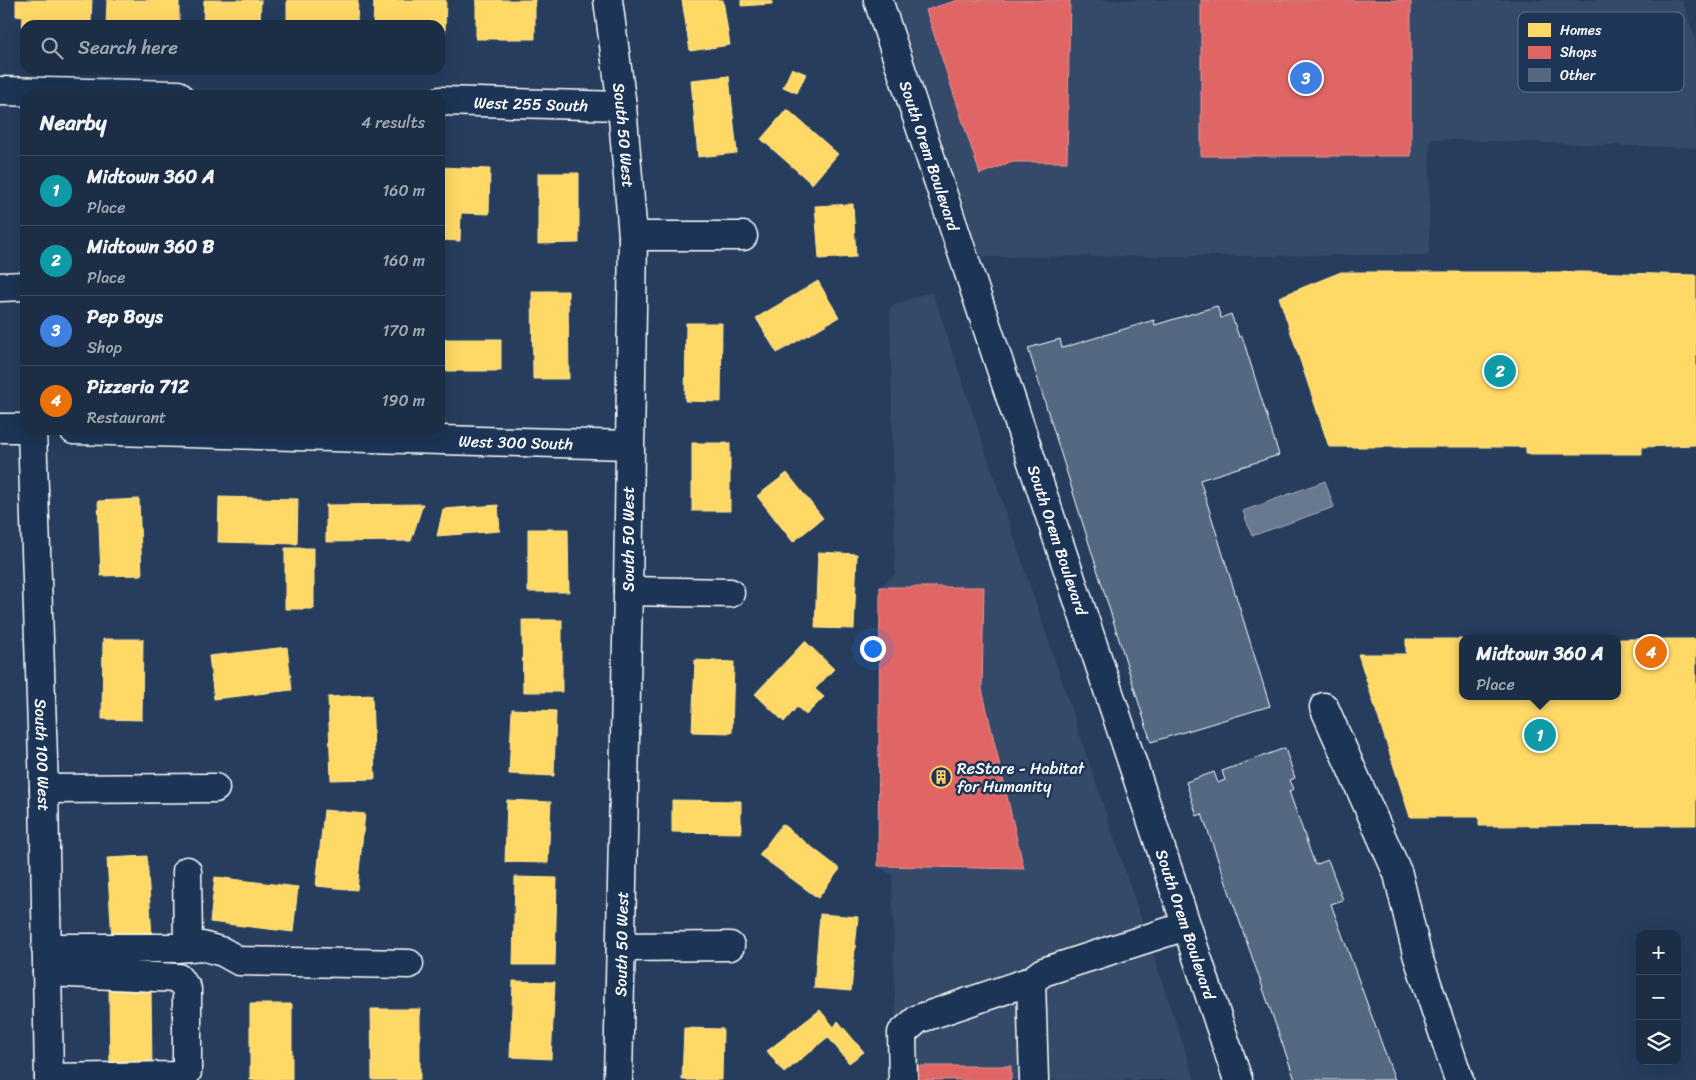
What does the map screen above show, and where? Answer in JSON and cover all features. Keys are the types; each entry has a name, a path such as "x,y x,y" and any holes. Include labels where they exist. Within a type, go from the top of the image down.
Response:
{"street":[{"name":"South 50 West","path":"608,0 622,106 633,236 618,1080"},
{"name":"South Orem Boulevard","path":"878,0 1238,1080"},
{"path":"0,91 20,92"},
{"name":"West 255 South","path":"445,102 622,106"},
{"path":"633,236 743,236"},
{"path":"0,287 20,286"},
{"path":"0,428 20,428"},
{"name":"South 100 West","path":"32,435 44,789 49,1079"},
{"name":"West 300 South","path":"306,435 629,445"},
{"path":"628,591 730,593"},
{"path":"1324,707 1398,874 1417,954 1458,1080"},
{"path":"44,789 215,788"},
{"path":"187,871 188,947"},
{"path":"903,1080 902,1033 918,1019 1031,981 1043,972 1186,926"},
{"path":"47,960 202,946 223,952 238,961 409,964"},
{"path":"621,947 730,946"},
{"path":"47,960 178,978 187,989 187,1072 175,1076 49,1079"},
{"path":"1031,981 1034,1080"}],"shaded area":[{"path":"895,0 1682,0 1696,40 1696,148 1430,139 1429,255 981,257"},
{"path":"933,293 1195,1080 897,1080 892,875 878,866 880,587 895,574 890,307 923,294"},
{"path":"1325,481 1334,507 1252,536 1243,511"}],"building: Homes":[{"path":"16,0 92,0 91,20 23,20 23,17 16,16"},
{"path":"107,0 179,0 179,20 106,20"},
{"path":"204,0 261,0 260,20 203,20"},
{"path":"287,0 358,0 357,20 287,20"},
{"path":"374,0 446,0 445,34 445,20 373,20"},
{"path":"476,0 535,0 535,39 476,39"},
{"path":"682,0 723,0 730,45 690,51"},
{"path":"741,0 772,0 772,4 741,6"},
{"path":"792,68 806,74 797,93 783,87"},
{"path":"729,76 737,153 698,157 691,80"},
{"path":"787,109 838,154 812,184 761,139"},
{"path":"445,167 490,169 489,214 461,213 460,241 445,240"},
{"path":"538,173 579,173 579,243 538,244"},
{"path":"853,204 856,257 819,259 815,206"},
{"path":"1341,272 1584,272 1696,275 1696,445 1642,447 1642,454 1526,454 1526,447 1329,447 1279,297"},
{"path":"818,281 839,317 777,353 756,318"},
{"path":"532,291 568,291 569,379 533,379"},
{"path":"686,323 722,323 721,402 685,401"},
{"path":"445,339 501,339 501,371 445,371"},
{"path":"692,443 730,443 730,511 692,511"},
{"path":"787,473 823,518 793,542 757,496"},
{"path":"219,497 298,499 297,544 218,542"},
{"path":"139,499 142,575 101,576 98,501"},
{"path":"423,504 411,541 326,542 326,505"},
{"path":"498,505 500,531 437,536 443,509"},
{"path":"528,529 568,529 569,592 528,592"},
{"path":"285,548 314,548 314,609 285,609"},
{"path":"818,552 857,554 854,629 815,628"},
{"path":"522,620 562,620 562,692 523,692"},
{"path":"103,639 143,639 142,720 102,719"},
{"path":"1406,639 1459,639 1459,700 1621,700 1621,639 1696,639 1696,825 1479,826 1479,817 1410,817 1358,654 1406,654"},
{"path":"805,641 834,669 815,689 824,697 806,715 797,707 784,722 755,694"},
{"path":"287,647 292,690 214,699 209,656"},
{"path":"695,660 734,662 732,733 692,732"},
{"path":"372,695 375,779 331,780 328,697"},
{"path":"512,709 556,711 554,776 509,774"},
{"path":"507,800 551,802 548,863 505,862"},
{"path":"672,800 741,801 741,833 672,832"},
{"path":"324,810 365,814 357,890 316,886"},
{"path":"782,824 840,869 818,898 759,855"},
{"path":"147,856 152,937 112,940 107,858"},
{"path":"215,877 298,887 293,932 210,922"},
{"path":"515,877 557,878 555,965 513,965"},
{"path":"820,914 858,917 851,991 814,988"},
{"path":"513,981 555,982 551,1059 510,1057"},
{"path":"151,989 152,1069 110,1070 109,990"},
{"path":"250,1004 292,1004 292,1080 250,1080"},
{"path":"371,1009 420,1009 420,1080 372,1080"},
{"path":"820,1010 834,1027 838,1021 864,1052 849,1063 828,1037 784,1073 767,1051"},
{"path":"684,1028 723,1029 722,1080 682,1080"}],"building: Shops":[{"path":"958,0 1070,0 1067,162 1013,162 980,174 926,10"},
{"path":"1201,0 1411,0 1411,156 1201,156"},
{"name":"ReStore - Habitat for Humanity","path":"880,587 984,587 982,689 1024,869 878,866"},
{"path":"910,1066 1011,1066 1011,1080 910,1080"}],"building: Other":[{"path":"1217,306 1221,318 1231,314 1239,337 1242,336 1279,455 1200,480 1270,706 1151,742 1028,348 1060,339 1062,348 1154,320 1155,325"},
{"path":"1285,748 1295,778 1290,780 1294,789 1289,791 1315,865 1328,860 1343,900 1331,904 1395,1080 1295,1080 1202,814 1197,816 1186,782 1214,772 1218,783 1225,780 1222,771"}],"place":[{"name":"Pep Boys","path":"1306,78"},
{"name":"Midtown 360 B","path":"1500,371"},
{"name":"Pizzeria 712","path":"1651,652"},
{"name":"Midtown 360 A","path":"1540,735"},
{"name":"ReStore - Habitat for Humanity","path":"941,777"}]}
